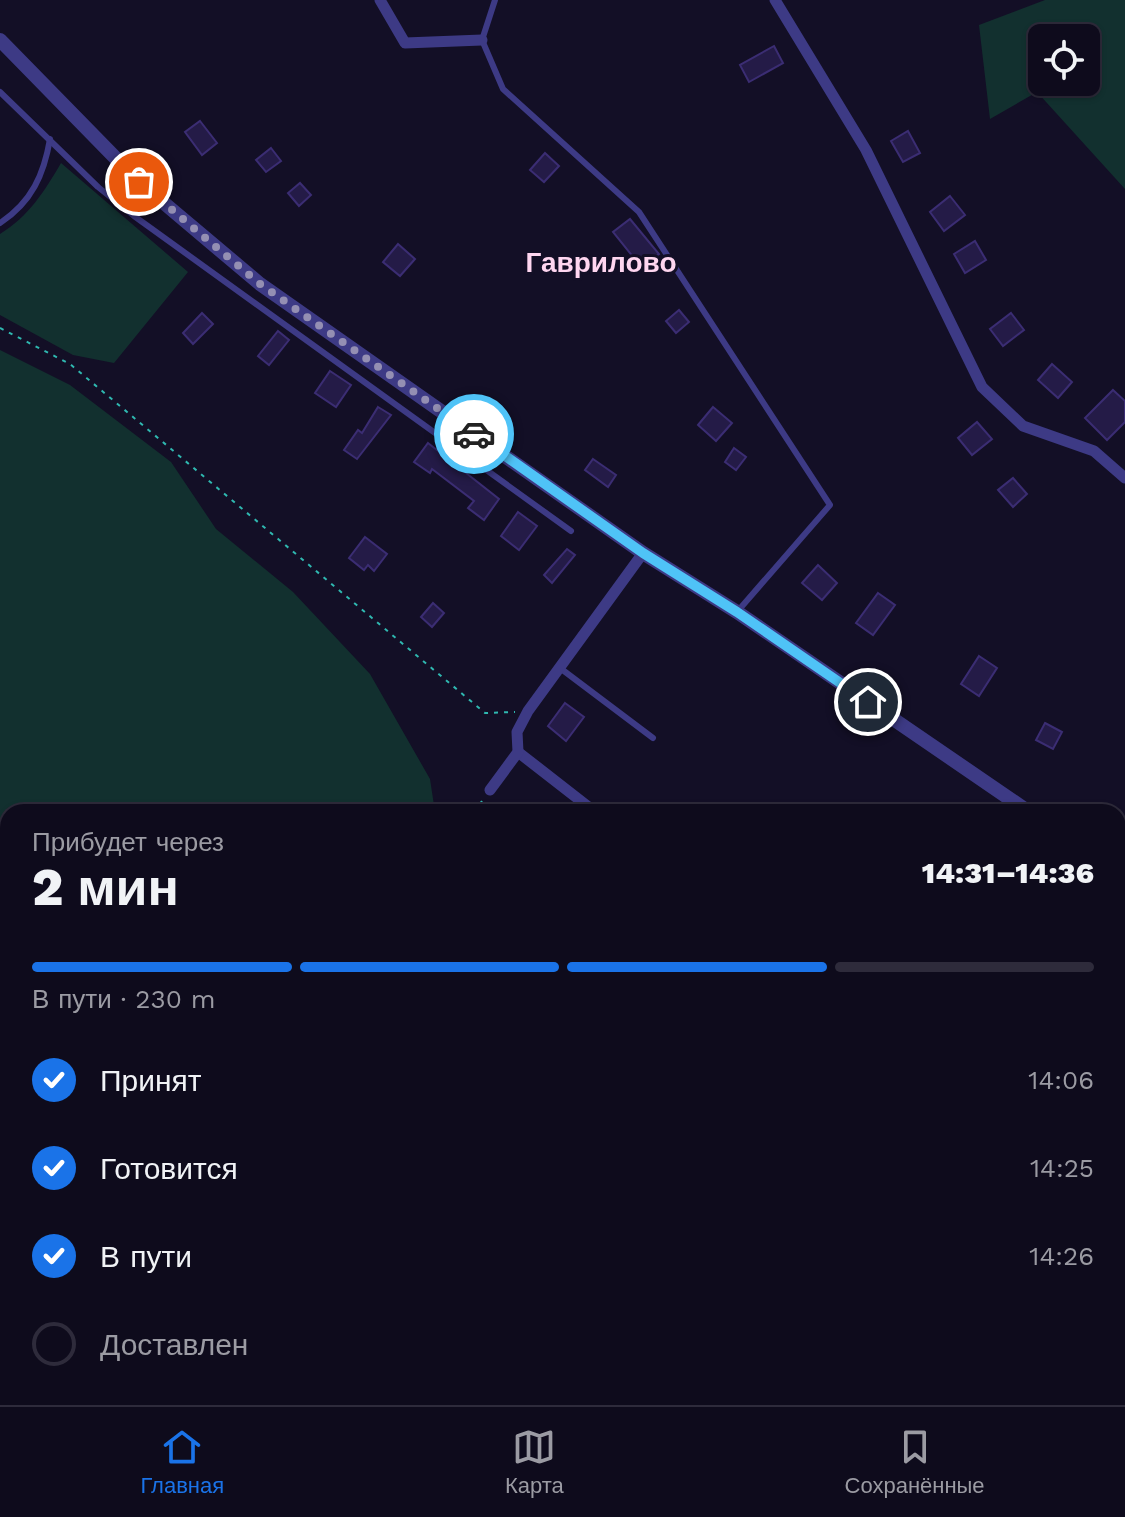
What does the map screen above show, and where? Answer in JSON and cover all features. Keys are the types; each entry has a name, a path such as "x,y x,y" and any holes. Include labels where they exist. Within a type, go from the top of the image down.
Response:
{"street":[{"path":"380,0 405,43 482,40"},
{"path":"775,0 866,150 982,387 1023,426 1094,451 1125,478"},
{"path":"0,40 139,182 260,284 643,553 737,612 1017,804"},
{"path":"490,790 518,752 517,732 528,711 643,553"},
{"path":"518,752 585,804"}],"lane":[{"path":"495,0 482,40 503,89 639,212 830,505 737,612"},
{"path":"0,92 98,187 134,216 571,531"},
{"path":"0,223 11,216 45,173 50,139"},
{"path":"560,668 653,738"}],"path":[{"path":"0,328 70,364 485,713 528,711"},
{"path":"480,804 490,790"}],"green space":[{"path":"1045,0 1125,0 1125,189 1041,96 1100,96 1100,24 1028,24 1030,96 990,119 979,25"},
{"path":"61,163 188,272 114,363 73,355 0,315 0,234 35,203"},
{"path":"0,350 70,385 171,462 216,529 293,592 370,674 430,779 434,804 0,804"}],"building":[{"path":"774,46 783,63 749,82 740,65"},
{"path":"200,121 217,143 202,155 185,132"},
{"path":"908,131 920,153 903,162 891,141"},
{"path":"271,148 281,161 266,172 256,160"},
{"path":"545,153 559,166 544,182 530,170"},
{"path":"300,183 311,195 299,206 288,193"},
{"path":"950,196 965,215 944,231 930,212"},
{"path":"630,219 659,254 642,268 613,232"},
{"path":"975,241 986,260 965,273 954,254"},
{"path":"398,244 415,259 400,276 383,262"},
{"path":"679,310 689,322 676,333 666,321"},
{"path":"202,313 213,324 193,344 183,333"},
{"path":"1011,313 1024,330 1003,346 990,329"},
{"path":"278,331 289,340 269,365 258,356"},
{"path":"1052,364 1072,382 1058,398 1038,380"},
{"path":"330,371 351,385 336,407 315,393"},
{"path":"1113,390 1125,401 1125,422 1107,440 1085,418"},
{"path":"378,407 391,415 357,459 344,450 358,430 362,433"},
{"path":"713,407 732,423 716,441 698,425"},
{"path":"977,422 992,439 972,455 958,438"},
{"path":"428,443 499,499 484,520 468,508 474,501 432,469 430,473 414,462"},
{"path":"734,448 746,457 736,470 725,462"},
{"path":"593,459 616,475 608,487 585,470"},
{"path":"1013,478 1027,494 1013,507 998,490"},
{"path":"518,512 537,526 519,550 501,536"},
{"path":"365,537 387,554 374,571 368,565 364,570 349,558"},
{"path":"567,549 575,555 552,583 544,575"},
{"path":"818,565 837,583 822,600 802,583"},
{"path":"878,593 895,605 873,635 856,623"},
{"path":"433,603 444,613 432,627 421,617"},
{"path":"979,656 997,668 979,696 961,684"},
{"path":"565,703 584,717 566,741 548,726"},
{"path":"1045,723 1062,732 1053,749 1036,740"}],"way so far":[{"path":"139,182 260,284 474,434"}],"district":[{"name":"Гаврилово","path":"601,262"}],"route":[{"path":"474,434 643,553 737,612 868,702"}]}
